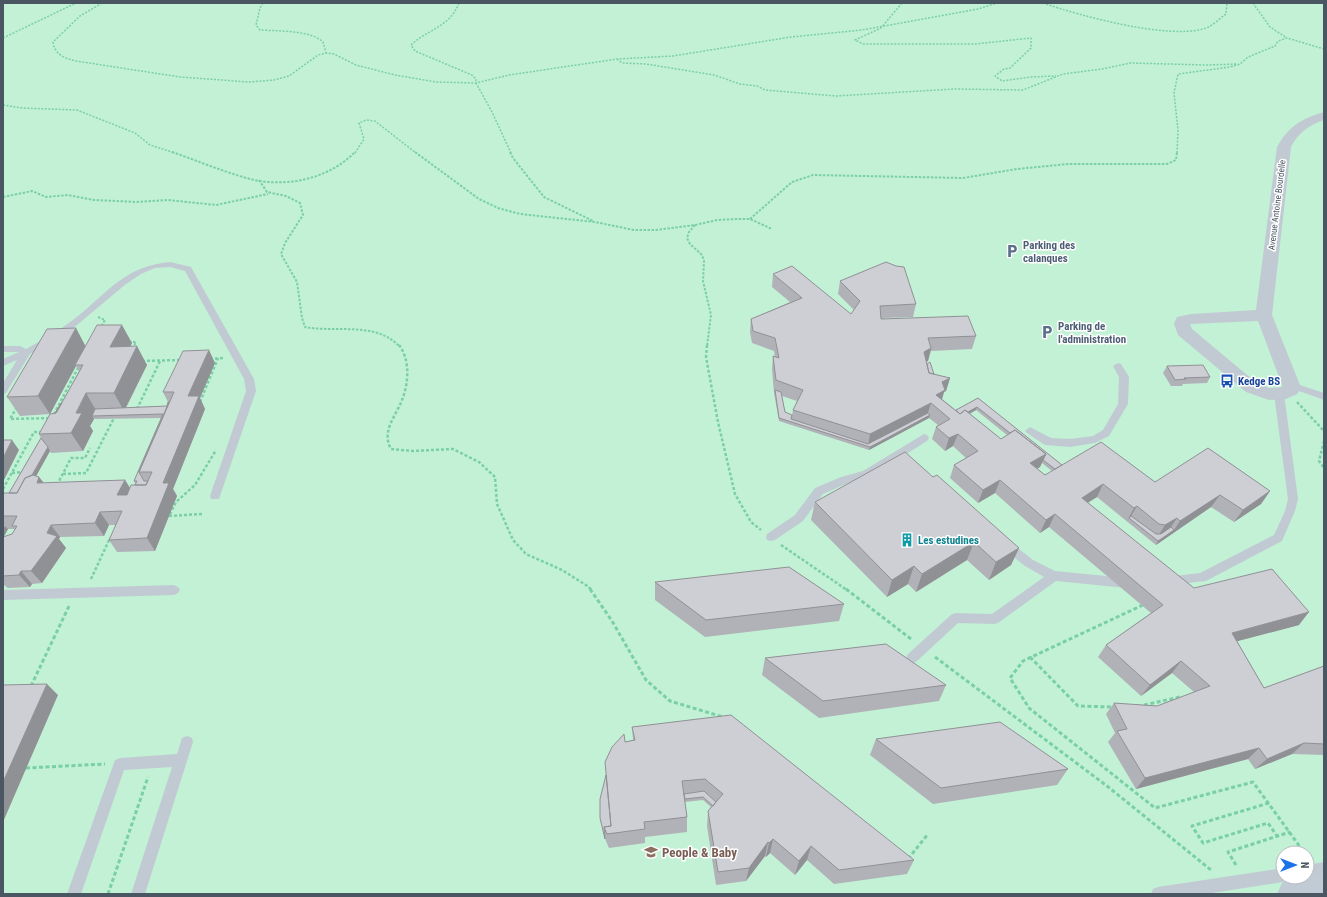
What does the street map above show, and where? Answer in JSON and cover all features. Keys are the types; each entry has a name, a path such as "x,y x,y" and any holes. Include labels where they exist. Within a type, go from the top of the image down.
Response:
{"street":[{"name":"Avenue Antoine Bourdelle","path":"1264,315 1284,147 1290,136 1299,126 1313,119 1324,116"},
{"path":"1264,315 1286,391 1260,392 1252,388 1184,331 1182,324 1183,321 1191,319 1264,315"},
{"path":"1293,894 1324,889"}],"lane":[{"path":"3,363 26,353 69,328 131,276 146,268 161,264 178,264 188,269 250,379 251,391 215,496"},
{"path":"3,349 20,348 26,353"},
{"path":"3,391 26,353"},
{"path":"1030,432 1049,442 1070,443 1095,438 1106,433 1123,404 1124,377 1118,366"},
{"path":"1159,581 1202,578 1278,538 1290,511 1293,499 1286,391 1324,397"},
{"path":"771,537 799,518 819,491 844,480 866,474 924,438"},
{"path":"999,539 1016,555 1054,576 1130,583 1138,582"},
{"path":"912,658 956,618 994,619 1054,576"},
{"path":"3,595 174,590"},
{"path":"138,894 187,742"},
{"path":"74,894 120,764 181,760"},
{"path":"1158,894 1275,876"}],"path":[{"path":"3,38 76,3"},
{"path":"102,3 80,16 53,42 53,49 57,54 76,62 180,77 249,82 274,80 289,76 305,66 318,55 326,53 334,54 346,62 395,75 436,82 476,83 487,79 516,74 617,59 673,56 791,37 837,33 978,9 997,3"},
{"path":"262,3 256,25 260,30 303,34 320,39 325,44 326,53"},
{"path":"459,3 457,10 441,27 416,39 411,45 416,50 472,75 476,79 476,83 492,112 513,158 544,197 595,222"},
{"path":"902,3 884,25 872,33 858,37 854,40 863,44 975,44 1031,38 1031,48 1010,68 1004,69 995,76 1002,81 1030,77 1058,76 1130,63 1207,65 1240,64"},
{"path":"1043,3 1113,22 1178,31 1201,30 1211,26 1226,14 1227,3"},
{"path":"1253,3 1270,26 1287,38 1324,49"},
{"path":"750,220 792,182 813,175 963,178 1017,169 1068,164 1167,164 1176,160 1178,146 1178,126 1174,93 1175,80 1178,74 1218,69 1240,64 1248,57 1275,46 1278,40 1287,38"},
{"path":"617,59 622,63 646,64 714,75 740,84 756,86 765,90 836,96 954,89 1023,90 1058,76"},
{"path":"3,105 22,108 82,111 107,123 135,133 150,145 251,179 273,182 301,180 322,175 340,166 356,154 364,139 359,123 370,120 375,121 480,199 498,208 520,214 595,222 634,230 656,230 695,225 717,220 750,220 772,229"},
{"path":"259,180 264,191 268,194"},
{"path":"3,197 32,191 46,197 68,195 94,200 138,202 168,200 216,205 268,194 287,196 300,204 303,215 285,243 281,254 297,282 302,318 305,327 318,330 359,330 378,333 395,341 405,354 406,376 402,399 386,437 391,449 413,451 453,449 479,462 495,477 497,504 513,540 526,554 562,570 589,586 612,620 646,680 670,701 731,719"},
{"path":"695,225 689,232 687,238 690,244 702,254 704,261 703,282 711,315 706,357 718,422 735,494 751,522 842,586 1107,786 1211,871"},
{"path":"86,313 105,320 99,330"},
{"path":"126,342 136,342 130,355"},
{"path":"198,408 218,358"},
{"path":"203,359 221,358"},
{"path":"134,415 160,360"},
{"path":"141,361 182,360"},
{"path":"81,369 84,363"},
{"path":"52,418 80,364"},
{"path":"1286,391 1324,431"},
{"path":"18,405 10,419 58,417"},
{"path":"109,415 122,415"},
{"path":"63,474 86,473 116,415"},
{"path":"3,489 34,432 49,431"},
{"path":"1324,441 1319,461 1324,468"},
{"path":"55,489 71,458 85,458 90,448"},
{"path":"202,514 169,516 176,502 195,485 214,452 219,448"},
{"path":"12,473 27,472"},
{"path":"30,688 113,532"},
{"path":"1145,604 1030,657 1023,661 1010,678 1029,708 1155,808 1253,782 1299,845"},
{"path":"1030,657 1078,706 1116,707"},
{"path":"1139,707 1181,697"},
{"path":"108,894 153,762"},
{"path":"26,768 90,765"},
{"path":"1269,803 1192,826 1203,843 1268,822 1277,836"},
{"path":"1236,865 1228,852 1290,832"},
{"path":"901,856 907,861 928,834"}],"green space":[{"path":"3,3 1324,3 1324,894 3,894"}],"building":[{"path":"886,262 904,267 916,304 880,306 881,319 968,316 976,336 928,338 931,348 924,352 929,373 950,378 942,382 945,390 936,395 960,414 965,410 1001,439 1015,430 1046,454 1030,463 1045,475 1101,442 1155,482 1208,448 1270,491 1243,510 1220,495 1180,521 1177,518 1165,525 1159,524 1137,506 1134,508 1103,484 1082,498 1194,588 1272,569 1309,612 1232,633 1264,688 1324,666 1324,744 1304,743 1267,759 1259,748 1145,778 1117,731 1127,729 1114,703 1157,706 1210,686 1181,661 1150,685 1106,645 1163,605 1055,514 1046,520 1000,480 983,490 954,465 978,451 958,434 949,438 936,427 950,419 931,403 870,434 793,410 803,390 776,380 773,356 779,358 775,338 753,331 751,319 802,298 773,274 792,266 851,314 860,301 840,281"},
{"path":"97,325 122,325 110,347 137,346 114,393 86,393 76,413 82,413 71,433 39,434 50,414 56,413 83,365 75,365"},
{"path":"76,328 38,396 7,397 47,329"},
{"path":"209,350 188,396 199,396 163,483 169,483 147,538 109,540 122,511 100,512 95,523 51,525 47,533 57,536 31,571 21,571 19,575 3,576 3,537 12,534 17,526 12,526 17,516 3,516 3,493 17,493 25,478 33,475 39,477 37,483 125,480 117,495 127,495 131,485 146,485 152,472 139,472 174,392 163,392 183,351"},
{"path":"930,362 934,374 929,373 927,364"},
{"path":"1203,365 1210,377 1184,378 1186,379 1175,380 1167,366"},
{"path":"775,390 781,392 785,412 792,415 791,419 868,444 928,413 930,415 870,447 779,418"},
{"path":"978,398 1062,465 1055,469 1043,460 1046,454 1015,430 1010,433 977,407 968,412 965,410 960,414 956,410"},
{"path":"169,402 139,472 144,481 148,481 146,485 135,485 137,481 134,481 163,414 92,416 95,409 167,406"},
{"path":"41,438 48,447 32,475 25,478 17,493 9,493"},
{"path":"3,440 12,440 3,458"},
{"name":"Les estudines","path":"905,452 933,477 937,475 1019,548 996,562 974,542 922,574 914,566 892,580 815,502"},
{"path":"1131,516 1156,534 1161,534 1171,527 1174,530 1158,541 1129,518"},
{"path":"789,567 844,604 706,620 655,582"},
{"path":"886,644 946,685 823,701 765,658"},
{"path":"47,684 3,782 3,685"},
{"path":"731,715 914,860 839,870 811,846 799,861 773,839 769,843 768,842 749,868 718,872 708,811 723,794 705,779 682,781 687,817 644,822 645,829 607,834 604,827 611,826 605,762 612,747 624,734 625,742 635,740 632,727"},
{"path":"1000,722 1068,769 941,788 876,739"},
{"path":"606,775 611,826 604,827 605,839 600,818 600,799"},
{"path":"704,791 716,802 713,806 703,797 685,799 684,794"}],"place":[{"name":"Parking des calanques","path":"1012,251"},
{"name":"Parking de l'administration","path":"1047,332"},
{"name":"Kedge BS","path":"1227,381"},
{"name":"Les estudines","path":"907,540"},
{"name":"People & Baby","path":"651,852"}]}
